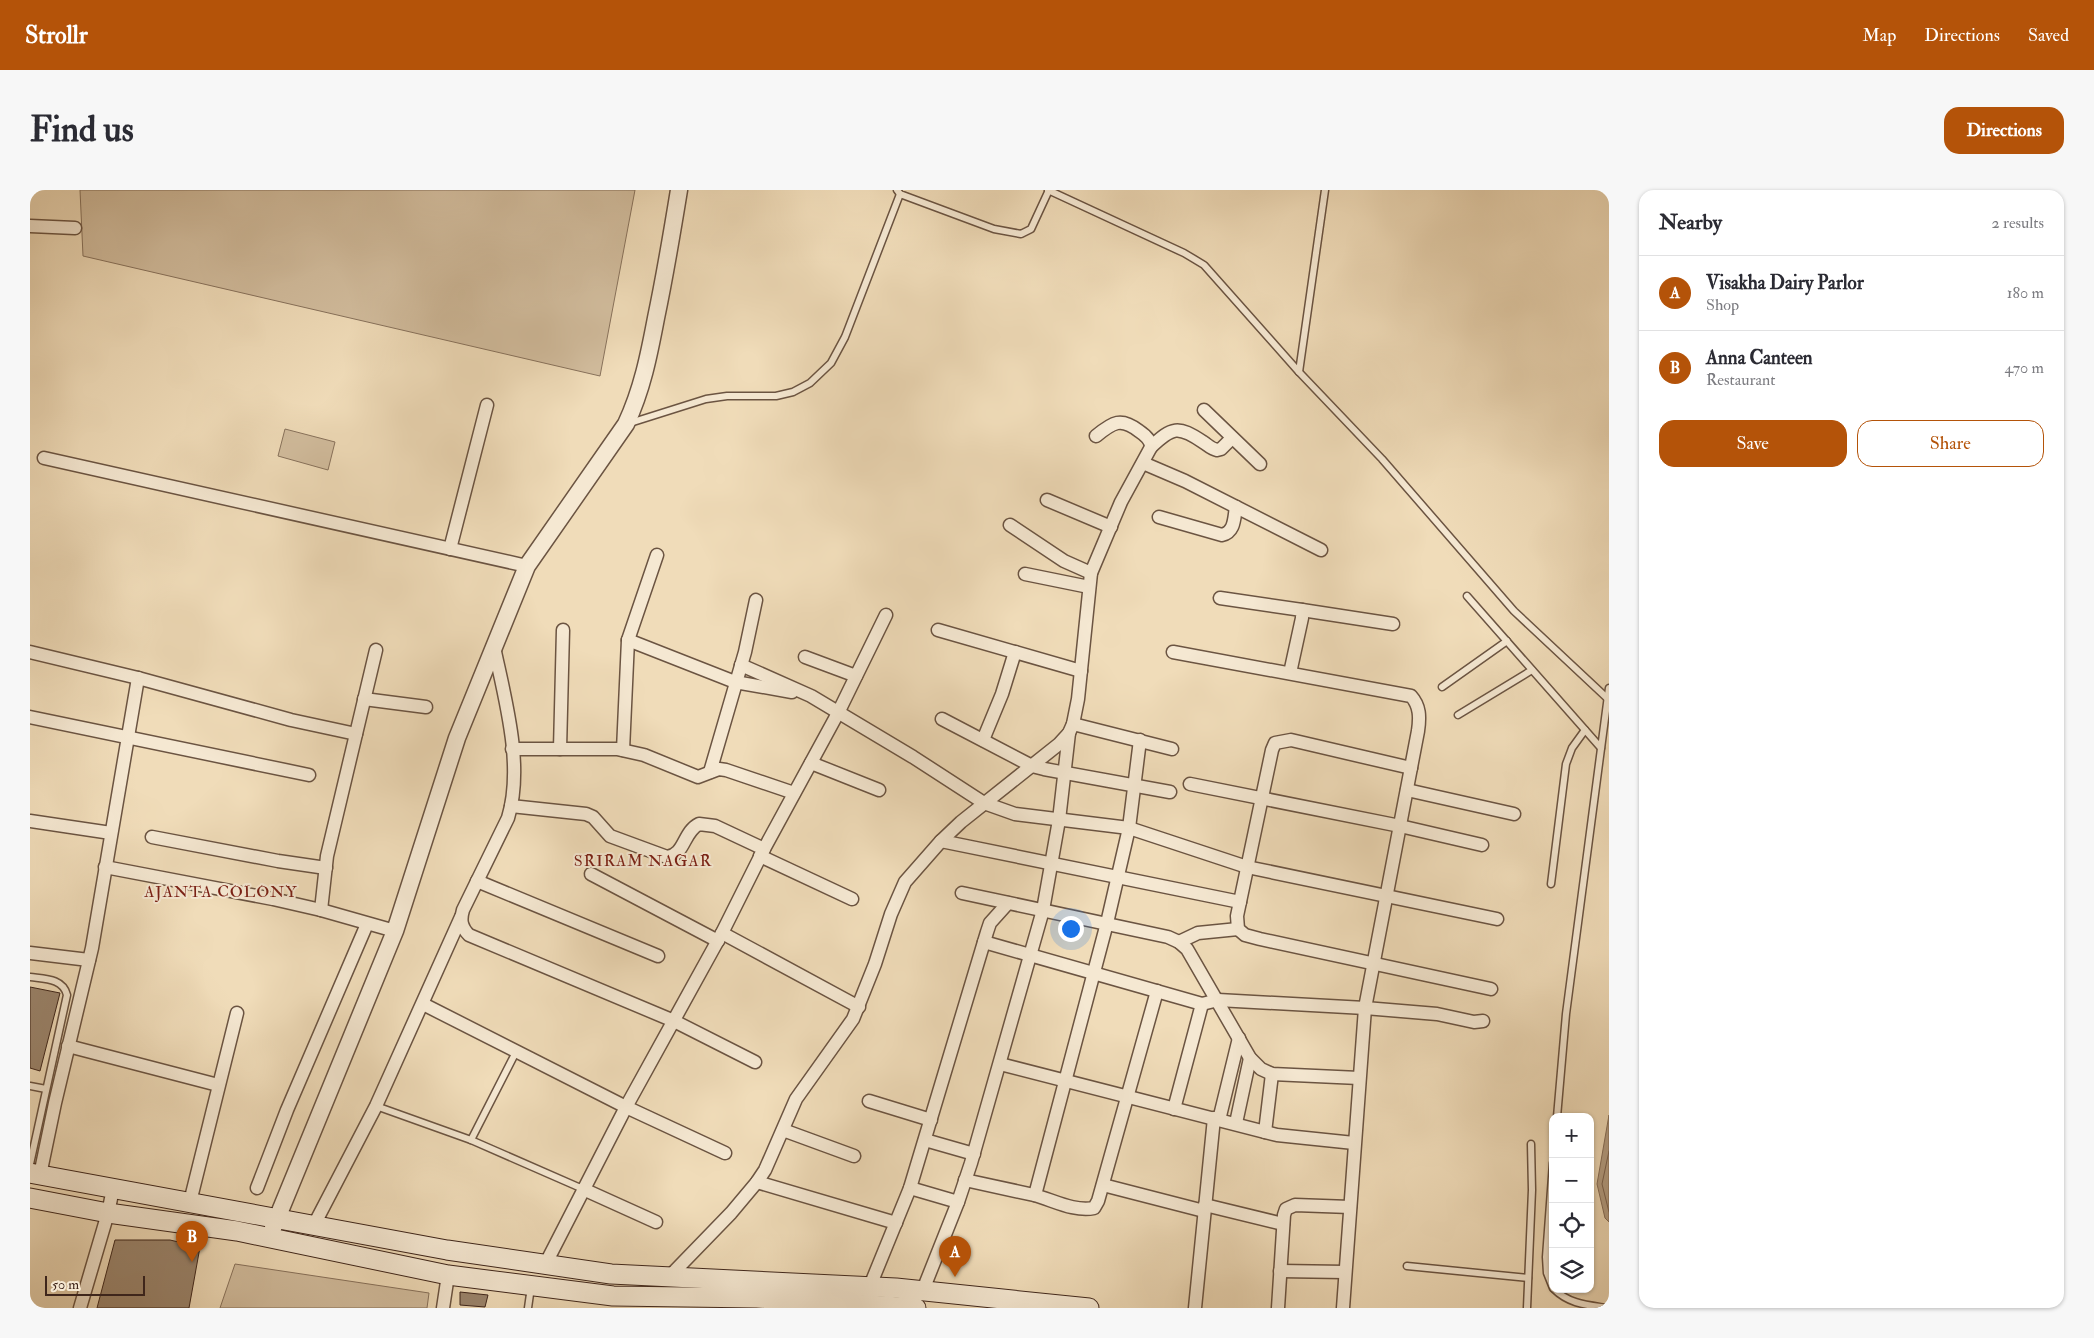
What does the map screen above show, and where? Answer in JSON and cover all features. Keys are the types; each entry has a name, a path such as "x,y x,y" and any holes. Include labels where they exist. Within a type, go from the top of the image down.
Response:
{"main road":[{"path":"34,1171 113,1189 277,1217 447,1250 611,1274 679,1283 870,1286 895,1301 916,1308"},
{"path":"30,1198 108,1213 237,1231 448,1275 531,1285 615,1302 679,1283 757,1303 803,1304 895,1301 923,1290 1089,1308"}],"street":[{"path":"268,1238 394,930 457,738 527,566 626,424 637,400 646,371 679,190"},
{"path":"30,226 75,228"},
{"path":"450,549 487,405"},
{"path":"1204,410 1260,464"},
{"path":"1096,436 1116,423 1128,422 1151,442 1151,447"},
{"path":"923,1290 966,1180 1032,955 1043,910 1059,820 1071,729 1076,716 1091,573 1126,494 1151,447 1166,432 1174,429 1194,436 1217,450 1221,449 1232,438"},
{"path":"44,458 527,566"},
{"path":"1143,463 1185,481 1321,550"},
{"path":"1047,500 1111,528"},
{"path":"1159,517 1222,535 1228,534 1231,530 1236,507"},
{"path":"1010,525 1064,561 1091,573"},
{"path":"623,750 628,640 657,555"},
{"path":"1025,574 1089,587"},
{"path":"1220,598 1393,624"},
{"path":"710,772 741,665 756,600"},
{"path":"1290,673 1302,610"},
{"path":"545,1264 626,1106 720,937 762,852 838,713 886,615"},
{"path":"560,749 563,630"},
{"path":"938,630 1081,671"},
{"path":"628,640 735,682 811,696"},
{"path":"314,1225 376,1106 512,806 512,736 494,647"},
{"path":"321,910 327,856 376,650"},
{"path":"30,652 138,678 291,720 356,734"},
{"path":"983,740 1002,694 1015,652"},
{"path":"1173,652 1411,696 1417,702 1420,717 1365,1008 1343,1308"},
{"path":"805,657 856,676"},
{"path":"741,665 811,696 984,803 1014,814 1129,828 1248,868 1496,919"},
{"path":"34,1171 89,960 138,678"},
{"path":"364,699 426,707"},
{"path":"30,717 309,775"},
{"path":"942,719 1032,766 1170,792"},
{"path":"1071,729 1140,740 1172,749"},
{"path":"679,1283 727,1217 757,1182 771,1157 803,1087 848,1029 859,1007 891,914 905,882 941,841 984,803 1047,756 1071,729"},
{"path":"1035,1196 1107,923 1129,828 1136,786 1140,740"},
{"path":"1411,768 1290,740 1282,740 1275,743 1261,799 1237,916 1238,928 1245,935 1260,939 1491,989"},
{"path":"512,749 623,750 698,777 718,769 726,770 794,793"},
{"path":"811,762 879,790"},
{"path":"1190,784 1400,826 1482,845"},
{"path":"1407,790 1514,814"},
{"path":"512,806 586,814 593,817 610,836 667,857 674,856 680,852 686,836 694,826 699,824 715,826 852,899"},
{"path":"30,821 111,833"},
{"path":"152,837 278,861 326,868"},
{"path":"941,841 1051,865 1240,902"},
{"path":"105,867 321,910 366,924 394,930"},
{"path":"591,874 859,1007"},
{"path":"477,881 658,956"},
{"path":"962,893 1107,923 1168,937 1179,942 1187,949 1250,1058 1262,1069 1272,1074 1359,1078"},
{"path":"870,1286 910,1188 990,923 1008,903"},
{"path":"461,917 464,929 469,934 674,1021 755,1062"},
{"path":"258,1188 287,1110 366,924"},
{"path":"1179,942 1198,933 1238,928"},
{"path":"984,942 1202,1004 1218,1000 1365,1008 1437,1014 1474,1022 1483,1021"},
{"path":"30,953 89,960"},
{"path":"966,1180 1086,1210 1094,1208 1103,1185 1157,991"},
{"path":"423,1004 626,1106 725,1153"},
{"path":"1174,1109 1202,1004"},
{"path":"190,1202 237,1013"},
{"path":"1195,1308 1204,1208 1216,1119 1239,1038"},
{"path":"68,1046 218,1085"},
{"path":"1236,1123 1250,1058"},
{"path":"1000,1064 1065,1082 1236,1123 1265,1132 1284,1136 1354,1143"},
{"path":"1265,1132 1272,1074"},
{"path":"869,1101 931,1120"},
{"path":"783,1130 854,1156"},
{"path":"924,1140 974,1154"},
{"path":"757,1182 896,1223"},
{"path":"1103,1185 1283,1224"},
{"path":"910,1188 958,1202"},
{"path":"80,1308 108,1213 113,1189"},
{"path":"583,1189 656,1222"},
{"path":"1278,1308 1283,1224 1286,1209 1290,1206 1350,1207"},
{"path":"1280,1271 1346,1272"},
{"path":"444,1308 448,1275"}],"lane":[{"path":"626,424 706,399 727,396 776,396 793,392 810,383 831,363 845,337 898,192 994,229 1021,234 1031,229 1049,190 1184,253 1204,265 1299,372 1382,459 1514,611 1607,698"},
{"path":"1299,372 1325,190"},
{"path":"1468,596 1601,748"},
{"path":"1442,688 1507,641"},
{"path":"1458,714 1532,670"},
{"path":"1557,1113 1566,1014 1609,688"},
{"path":"1551,884 1566,764 1572,748 1585,730"},
{"path":"30,976 56,981 63,985 66,994 46,1090 34,1171"},
{"path":"471,1140 517,1050"},
{"path":"30,1086 46,1090"},
{"path":"376,1106 471,1140 583,1189"},
{"path":"1526,1308 1532,1190 1530,1144"},
{"path":"1549,1277 1546,1257 1550,1203"},
{"path":"1408,1266 1528,1278"},
{"path":"528,1308 531,1285"},
{"path":"1558,1293 1574,1303 1607,1308"}],"shaded area":[{"path":"80,190 635,190 600,376 83,256"},
{"path":"285,429 335,442 328,470 278,456"},
{"path":"235,1264 429,1293 427,1308 220,1308"}],"water":[{"path":"1609,1115 1609,1222 1605,1218 1597,1184"}],"building":[{"path":"30,987 60,993 40,1071 30,1068"},
{"path":"115,1240 170,1240 200,1247 189,1308 97,1308"},
{"path":"460,1292 488,1295 485,1307 460,1305"}],"place":[{"name":"Anna Canteen","path":"192,1262"},
{"name":"Visakha Dairy Parlor","path":"955,1277"}],"district":[{"name":"SRIRAM NAGAR","path":"643,861"},
{"name":"AJANTA COLONY","path":"221,892"}]}
